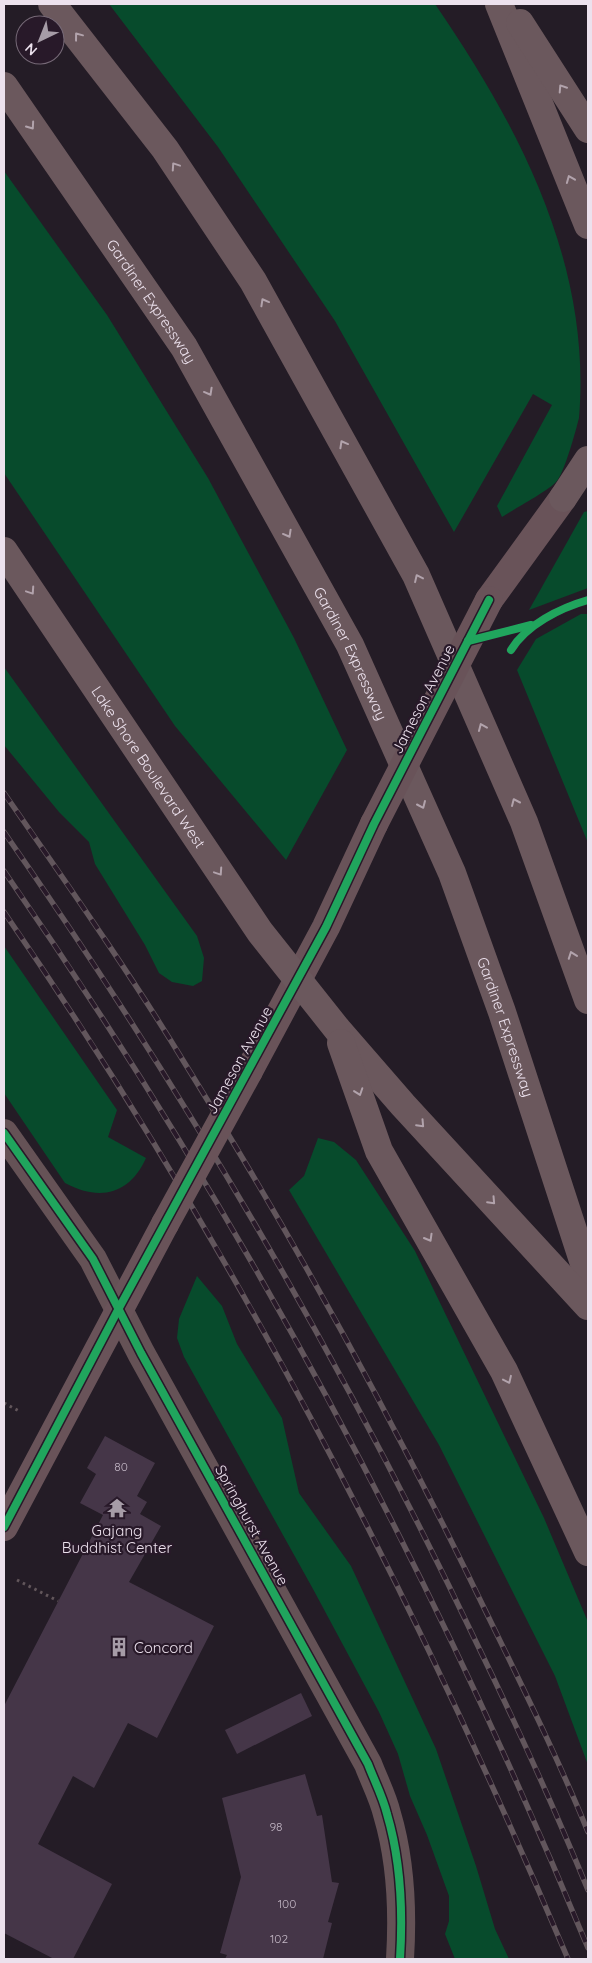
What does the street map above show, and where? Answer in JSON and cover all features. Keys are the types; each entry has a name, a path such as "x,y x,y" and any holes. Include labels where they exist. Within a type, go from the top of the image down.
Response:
{"highway":[{"path":"52,4 164,150 253,281 416,575 524,822 588,1000"},
{"path":"499,4 588,225"},
{"path":"508,4 588,129"},
{"name":"Gardiner Expressway","path":"4,86 184,347 350,645 452,873 502,1012 588,1276"},
{"path":"576,496 588,460"},
{"name":"Lake Shore Boulevard West","path":"4,551 260,932 337,1030"},
{"path":"337,1030 588,1306"},
{"path":"337,1030 379,1151 504,1371 588,1552"}],"street":[{"name":"Jameson Avenue","path":"4,1527 119,1308 326,927 374,824 489,600 576,496"},
{"name":"Springhurst Avenue","path":"4,1133 92,1259 141,1353 368,1764 387,1814 399,1876 402,1922 400,1959"}],"path":[{"path":"4,1403 20,1411"},
{"path":"17,1580 58,1601"}],"green space":[{"path":"109,4 435,4 466,50 520,147 543,198 561,251 574,305 580,361 579,418 566,461 559,477 552,486 502,517 497,506 552,405 533,394 454,532 335,321 218,147"},
{"path":"4,171 107,315 208,478 294,638 347,750 286,860 175,726 4,473"},
{"path":"588,511 588,588 529,610 584,512"},
{"path":"581,614 588,614 588,843 517,670 536,639"},
{"path":"4,667 197,936 204,958 202,981 193,986 172,982 159,973 145,945 95,864 89,842 59,812 4,745"},
{"path":"4,946 117,1110 108,1137 146,1158 132,1180 123,1187 102,1193 78,1189 65,1183 4,1093"},
{"path":"318,1138 334,1142 356,1160 415,1251 544,1518 588,1622 588,1765 555,1676 439,1445 289,1190 304,1176"},
{"path":"197,1276 222,1306 237,1344 282,1418 299,1493 351,1566 436,1749 476,1866 495,1929 509,1959 455,1959 445,1934 449,1921 449,1896 427,1835 410,1796 398,1754 379,1712 313,1589 184,1357 177,1338 179,1319"}],"building":[{"path":"105,1436 155,1463 137,1496 147,1502 140,1514 161,1526 129,1582 214,1626 157,1738 128,1723 94,1788 73,1776 38,1844 112,1884 73,1959 54,1959 4,1933 4,1706 103,1515 80,1503 96,1474 87,1468"},
{"path":"301,1693 312,1716 237,1754 225,1730"},
{"path":"305,1774 317,1816 322,1815 332,1882 339,1883 328,1922 332,1923 323,1959 225,1959 227,1955 220,1953 241,1877 222,1798"}],"railway":[{"path":"4,793 96,926 163,1028 305,1265 380,1403 452,1543 539,1722 588,1832"},
{"path":"4,832 71,929 135,1028 258,1229 316,1332 372,1435 478,1646 535,1767 588,1890"},
{"path":"4,871 90,998 172,1128 250,1260 325,1394 396,1530 464,1668 528,1807 588,1948"},
{"path":"4,912 87,1036 166,1162 241,1291 313,1421 381,1553 446,1687 509,1822 568,1959"}],"cycle path":[{"path":"4,1527 119,1308 326,927 374,824 489,600"},
{"path":"511,650 517,641 535,625 555,613 588,600"},
{"path":"468,641 531,625"},
{"path":"4,1133 93,1259 141,1353 368,1764 381,1795 392,1832 398,1868 401,1904 400,1959"}],"place":[{"name":"Gajang Buddhist Center","path":"117,1508"},
{"name":"Concord","path":"119,1647"}]}
